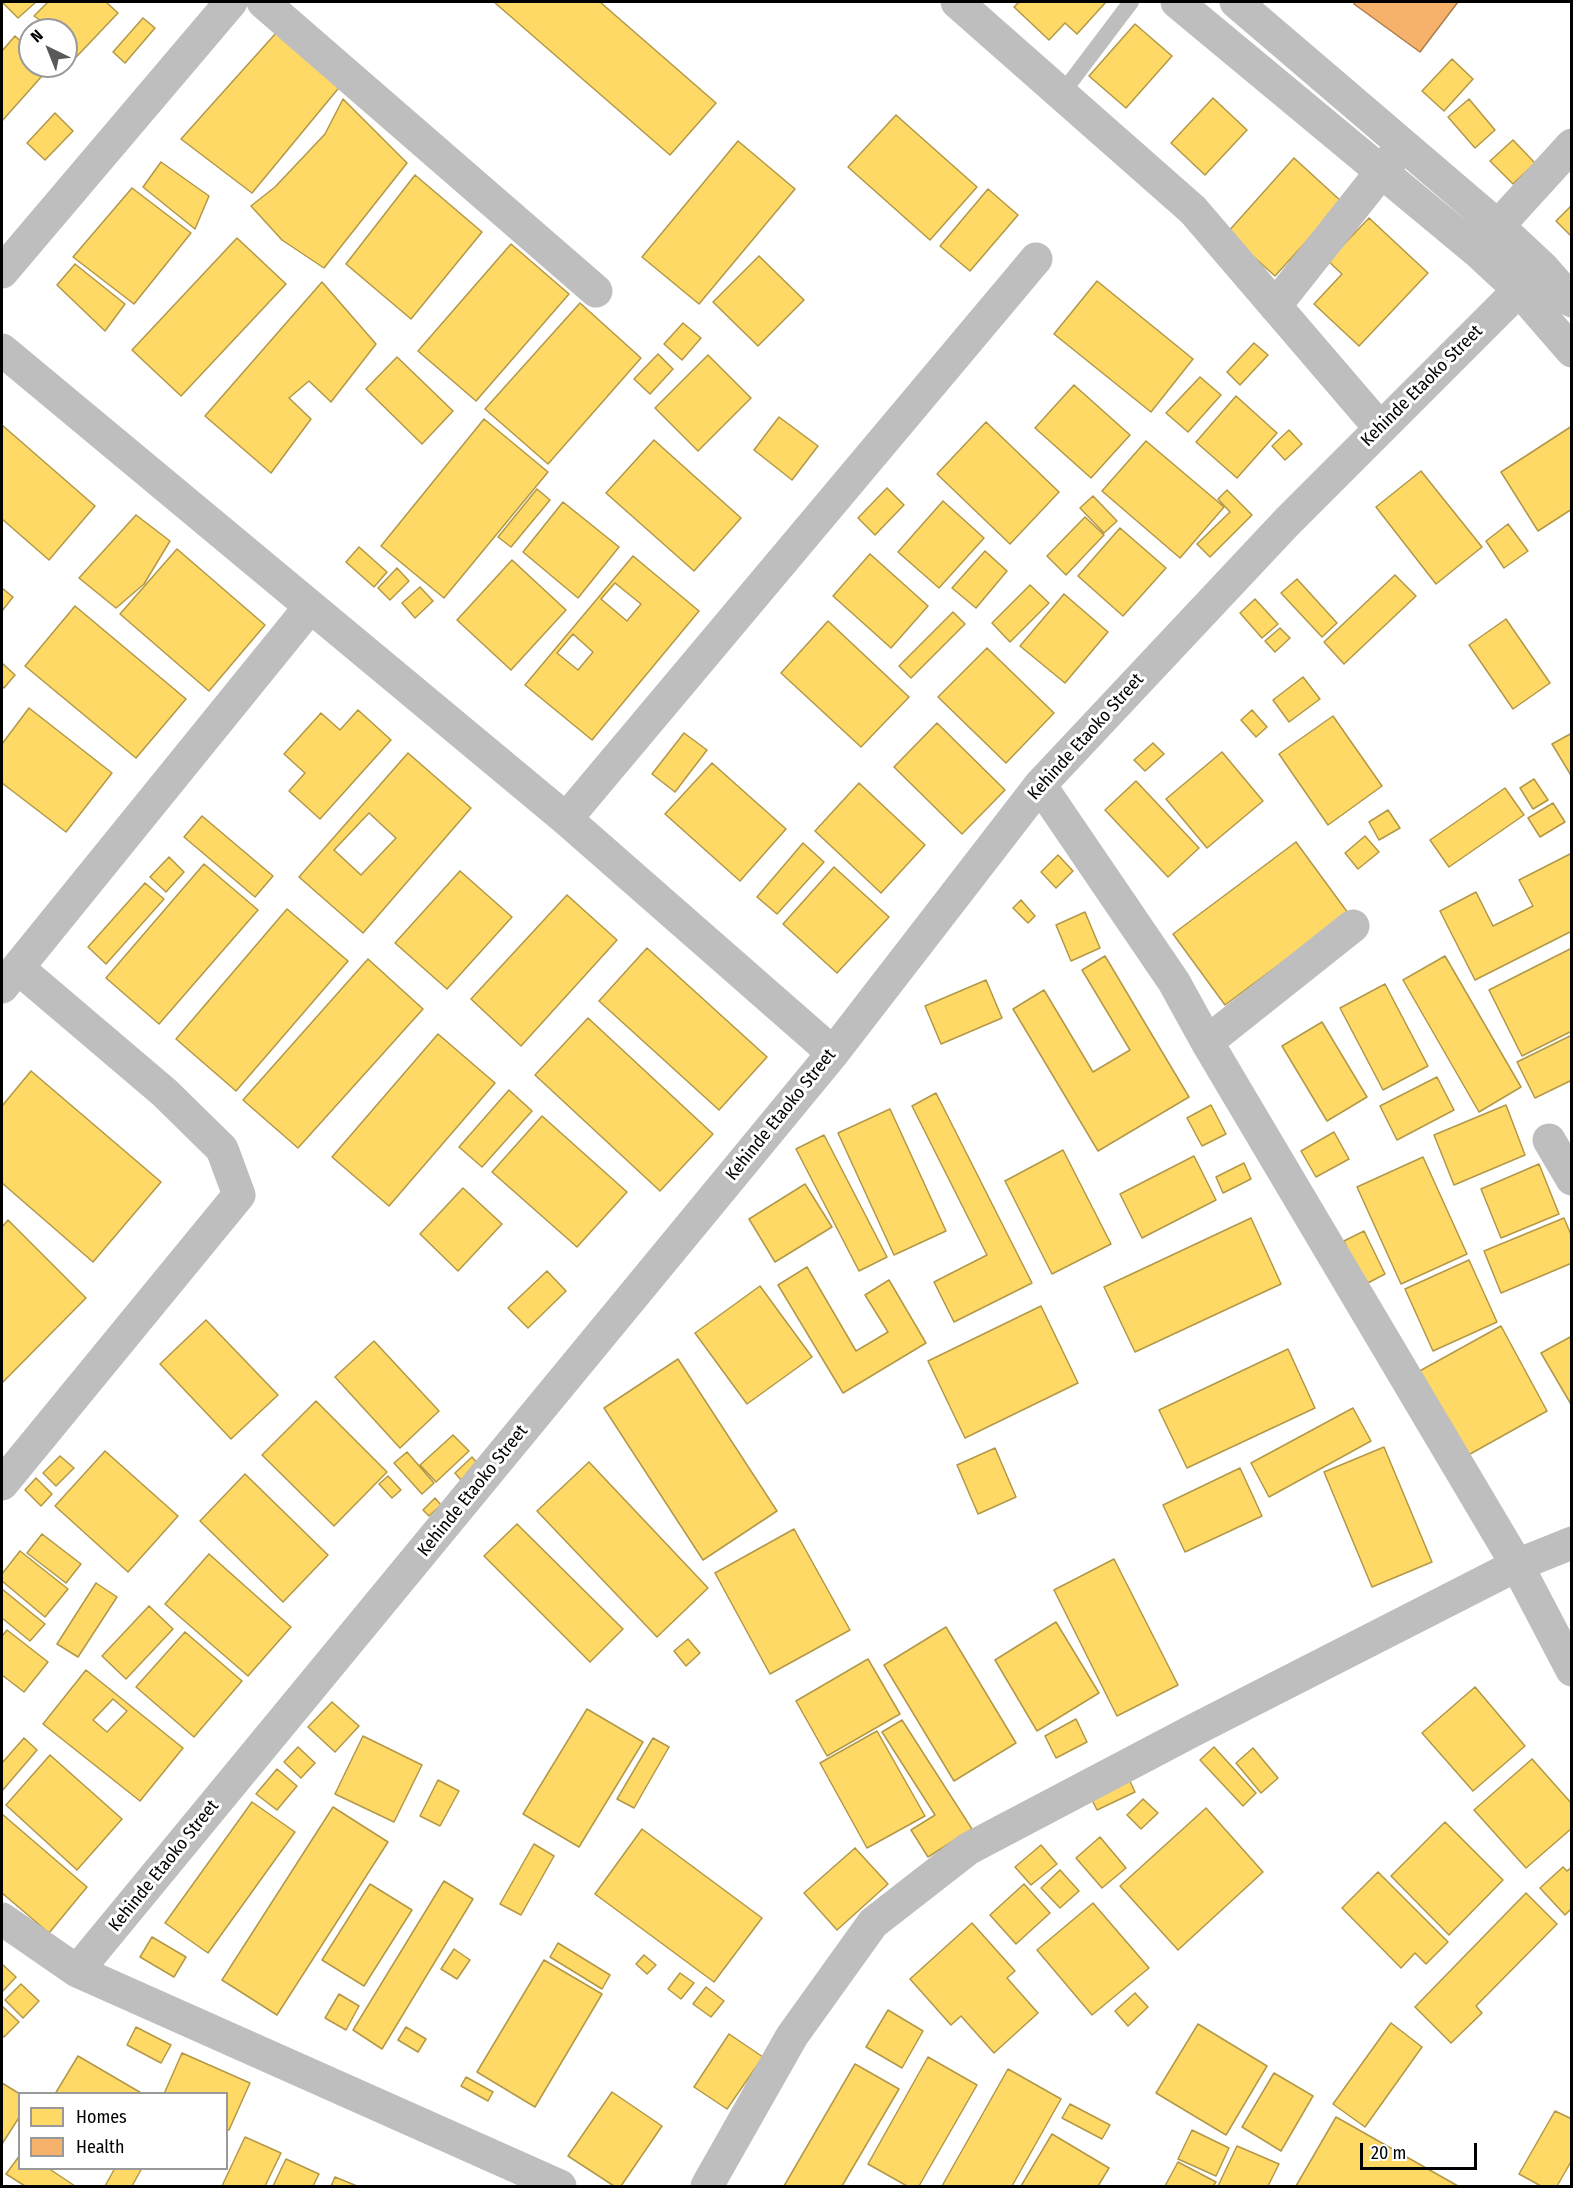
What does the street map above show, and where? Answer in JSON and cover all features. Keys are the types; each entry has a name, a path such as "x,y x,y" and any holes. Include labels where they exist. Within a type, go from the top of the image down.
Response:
{"street":[{"path":"2,272 231,2"},
{"path":"263,2 596,291"},
{"path":"957,2 1060,96 1193,210 1380,428"},
{"path":"1177,2 1210,12 1381,172 1519,290 1572,351"},
{"path":"1236,2 1498,226 1542,267 1572,301"},
{"path":"1275,306 1403,145"},
{"path":"1498,226 1572,145"},
{"path":"566,819 1036,259"},
{"name":"Kehinde Etaoko Street","path":"77,1971 833,1053 1040,785 1287,522 1519,290"},
{"path":"2,350 566,819 833,1053"},
{"path":"2,1484 239,1195 222,1149 165,1093 10,977 310,607"},
{"path":"1040,785 1174,982 1207,1042 1517,1565 1572,1670"},
{"path":"1207,1042 1353,926"},
{"path":"1549,1140 1572,1179"},
{"path":"707,2187 792,2036 873,1923 969,1849 1194,1730 1517,1565 1572,1543"},
{"path":"2,1919 77,1971 560,2187"}],"lane":[{"path":"1060,96 1131,2"}],"building: Homes":[{"path":"2,2 36,2 18,18"},
{"path":"48,2 106,2 118,13 78,55 78,18 37,18 34,16"},
{"path":"494,2 600,2 716,103 670,155"},
{"path":"1019,2 1106,2 1077,34 1065,23 1049,40 1014,7"},
{"path":"143,18 155,28 125,63 113,52"},
{"path":"1135,24 1172,56 1126,108 1089,76"},
{"path":"276,33 342,84 252,193 181,139"},
{"path":"15,36 18,39 18,78 40,78 2,121 2,51"},
{"path":"1452,59 1473,79 1444,111 1422,91"},
{"path":"1213,98 1247,130 1205,175 1171,143"},
{"path":"343,99 407,163 324,268 282,240 251,206 275,187 325,134"},
{"path":"1469,99 1495,130 1475,148 1448,117"},
{"path":"55,113 73,131 45,160 27,143"},
{"path":"896,115 977,187 930,240 848,167"},
{"path":"1513,140 1535,163 1513,184 1490,161"},
{"path":"738,141 795,189 699,304 642,257"},
{"path":"1294,158 1342,202 1275,276 1227,233"},
{"path":"161,162 209,196 195,229 143,187"},
{"path":"415,175 482,232 411,319 346,264"},
{"path":"132,188 191,233 134,304 73,257"},
{"path":"988,189 1018,215 970,271 940,246"},
{"path":"1572,205 1572,237 1556,221"},
{"path":"1369,218 1428,273 1359,346 1314,304 1342,274 1328,261"},
{"path":"237,238 286,284 181,396 132,350"},
{"path":"511,244 569,294 476,401 418,351"},
{"path":"759,256 804,300 758,346 713,302"},
{"path":"75,264 125,304 105,331 57,285"},
{"path":"1097,281 1193,359 1151,412 1054,334"},
{"path":"322,282 376,344 331,402 309,381 289,398 311,419 271,473 205,416"},
{"path":"580,303 641,358 548,464 485,409"},
{"path":"683,323 701,338 682,360 664,344"},
{"path":"1254,343 1268,355 1240,385 1227,372"},
{"path":"658,354 673,369 650,394 634,379"},
{"path":"708,355 751,398 698,451 655,408"},
{"path":"397,357 453,411 422,444 366,389"},
{"path":"1200,377 1221,395 1188,432 1166,413"},
{"path":"1074,385 1130,435 1091,478 1035,428"},
{"path":"1236,396 1277,433 1237,478 1196,442"},
{"path":"779,417 818,446 792,480 754,450"},
{"path":"484,419 548,472 444,598 381,546"},
{"path":"986,422 1059,492 1010,544 937,474"},
{"path":"2,425 95,506 49,560 2,519"},
{"path":"1572,426 1572,509 1538,531 1501,472"},
{"path":"1289,430 1302,444 1285,460 1272,446"},
{"path":"654,440 741,518 694,571 606,493"},
{"path":"1146,441 1224,507 1180,558 1102,491"},
{"path":"1421,471 1482,547 1436,584 1376,507"},
{"path":"887,488 904,505 875,535 858,518"},
{"path":"537,489 550,500 511,547 498,537"},
{"path":"1227,490 1252,515 1210,557 1197,544 1230,512 1218,499"},
{"path":"1093,496 1117,521 1104,533 1080,508"},
{"path":"943,501 984,538 939,588 898,552"},
{"path":"563,502 619,547 578,598 523,552"},
{"path":"136,515 170,541 144,584 116,608 79,578"},
{"path":"1085,517 1104,535 1066,575 1047,556"},
{"path":"1508,524 1528,551 1504,568 1486,541"},
{"path":"1120,528 1166,568 1123,616 1078,576"},
{"path":"359,547 387,572 374,587 346,562"},
{"path":"177,549 265,625 209,691 120,614"},
{"path":"985,551 1007,571 976,608 952,588"},
{"path":"870,554 928,606 891,648 833,596"},
{"path":"633,556 699,611 592,740 525,685","holes":["615,583 641,604 627,621 601,599","573,634 593,652 578,670 557,653"]},
{"path":"512,560 566,610 511,670 457,620"},
{"path":"397,568 409,581 390,600 378,588"},
{"path":"1395,575 1416,596 1344,664 1324,642"},
{"path":"1297,579 1337,623 1322,637 1281,593"},
{"path":"1030,585 1049,603 1010,642 992,623"},
{"path":"420,587 433,601 415,618 402,603"},
{"path":"2,588 13,597 2,611"},
{"path":"1064,594 1108,632 1065,683 1020,646"},
{"path":"1255,599 1278,624 1262,638 1240,613"},
{"path":"75,606 186,699 136,758 25,666"},
{"path":"953,612 965,624 911,678 899,666"},
{"path":"1506,619 1550,683 1513,709 1469,645"},
{"path":"828,621 909,697 861,747 781,673"},
{"path":"1280,628 1290,638 1275,652 1265,641"},
{"path":"987,648 1054,713 1006,763 938,697"},
{"path":"2,663 15,675 4,688 2,686"},
{"path":"1303,677 1320,699 1289,722 1273,700"},
{"path":"29,708 112,773 66,832 2,783 2,744"},
{"path":"358,710 391,740 320,819 289,791 305,773 284,754 321,713 340,730"},
{"path":"1252,710 1267,727 1256,737 1241,720"},
{"path":"1333,716 1382,786 1328,825 1279,754"},
{"path":"937,723 1005,790 962,834 894,767"},
{"path":"684,733 707,750 675,792 652,774"},
{"path":"1572,733 1572,777 1552,744"},
{"path":"1153,743 1164,754 1145,771 1134,760"},
{"path":"1222,752 1263,801 1207,848 1166,799"},
{"path":"408,753 471,808 363,933 299,877","holes":["369,813 396,838 361,875 334,850"]},
{"path":"712,763 786,829 740,881 665,814"},
{"path":"1534,779 1548,800 1533,809 1520,788"},
{"path":"1136,781 1199,848 1168,877 1105,810"},
{"path":"859,783 925,845 881,893 815,831"},
{"path":"1505,788 1524,815 1449,867 1430,840"},
{"path":"1553,803 1565,822 1540,837 1528,818"},
{"path":"1388,810 1400,828 1379,840 1369,822"},
{"path":"202,816 273,876 255,897 184,837"},
{"path":"1365,836 1379,852 1358,869 1345,853"},
{"path":"1296,842 1348,913 1225,1005 1173,934"},
{"path":"803,843 824,862 777,914 757,897"},
{"path":"1572,853 1572,931 1475,980 1440,911 1476,892 1493,926 1533,906 1519,880"},
{"path":"1058,855 1073,871 1056,888 1041,872"},
{"path":"169,857 184,872 166,892 150,877"},
{"path":"204,864 258,910 159,1024 106,978"},
{"path":"834,867 889,917 837,973 783,924"},
{"path":"460,871 512,917 447,989 395,943"},
{"path":"145,883 164,899 106,964 88,947"},
{"path":"567,895 617,940 521,1046 471,999"},
{"path":"1021,900 1035,916 1028,923 1013,908"},
{"path":"287,909 348,961 236,1091 176,1039"},
{"path":"1085,912 1100,948 1071,961 1056,925"},
{"path":"647,948 767,1057 719,1110 599,1001"},
{"path":"1572,948 1572,1031 1522,1056 1489,990"},
{"path":"1105,956 1189,1097 1098,1151 1013,1009 1044,990 1093,1072 1130,1050 1082,970"},
{"path":"1445,956 1521,1087 1479,1112 1403,980"},
{"path":"368,959 423,1009 298,1148 243,1100"},
{"path":"986,980 1002,1018 941,1044 925,1006"},
{"path":"1385,984 1428,1066 1383,1090 1340,1008"},
{"path":"588,1018 713,1134 660,1191 535,1075"},
{"path":"1322,1022 1367,1097 1327,1121 1282,1046"},
{"path":"438,1034 495,1083 389,1206 332,1157"},
{"path":"1572,1035 1572,1080 1535,1098 1517,1062"},
{"path":"31,1071 161,1182 93,1262 2,1183 2,1106"},
{"path":"1437,1077 1454,1110 1397,1140 1380,1106"},
{"path":"509,1090 532,1111 482,1167 459,1147"},
{"path":"936,1093 1032,1283 954,1322 934,1282 987,1255 912,1106"},
{"path":"1211,1105 1226,1134 1202,1146 1187,1118"},
{"path":"1506,1105 1525,1155 1454,1185 1434,1135"},
{"path":"890,1109 946,1231 894,1255 838,1133"},
{"path":"542,1116 627,1192 577,1247 492,1172"},
{"path":"1334,1132 1349,1159 1316,1177 1301,1151"},
{"path":"824,1135 887,1257 859,1271 796,1149"},
{"path":"1063,1150 1111,1244 1052,1274 1005,1181"},
{"path":"1194,1156 1216,1200 1142,1238 1120,1194"},
{"path":"1423,1157 1467,1254 1401,1284 1357,1187"},
{"path":"1244,1163 1251,1179 1223,1193 1216,1177"},
{"path":"1539,1164 1559,1214 1501,1238 1481,1189"},
{"path":"805,1184 832,1227 775,1262 749,1219"},
{"path":"463,1188 502,1224 458,1271 420,1234"},
{"path":"1251,1218 1281,1284 1135,1352 1104,1287"},
{"path":"1564,1218 1572,1237 1572,1263 1501,1293 1484,1251"},
{"path":"8,1220 86,1298 2,1383 2,1227"},
{"path":"1364,1231 1385,1274 1364,1285 1344,1241"},
{"path":"1469,1260 1497,1322 1433,1351 1405,1289"},
{"path":"807,1267 856,1351 888,1332 865,1295 889,1280 926,1343 843,1393 778,1285"},
{"path":"547,1271 566,1291 528,1328 508,1308"},
{"path":"760,1286 812,1357 747,1404 695,1333"},
{"path":"1041,1306 1078,1383 965,1438 928,1361"},
{"path":"206,1320 278,1395 231,1439 160,1364"},
{"path":"1501,1326 1547,1411 1463,1458 1416,1373"},
{"path":"1572,1336 1572,1406 1541,1353"},
{"path":"374,1341 439,1411 400,1448 335,1377"},
{"path":"1288,1349 1315,1408 1187,1468 1159,1410"},
{"path":"678,1359 777,1511 703,1560 604,1408"},
{"path":"316,1401 387,1472 334,1526 262,1455"},
{"path":"1353,1408 1371,1441 1269,1497 1251,1463"},
{"path":"453,1435 469,1451 436,1482 420,1465"},
{"path":"1384,1447 1432,1562 1372,1587 1324,1472"},
{"path":"995,1448 1016,1497 978,1514 957,1465"},
{"path":"105,1451 178,1516 128,1572 55,1506"},
{"path":"407,1452 434,1483 422,1494 394,1463"},
{"path":"60,1456 74,1468 56,1486 43,1473"},
{"path":"472,1457 478,1464 461,1480 455,1473"},
{"path":"589,1462 708,1588 657,1637 537,1511"},
{"path":"1240,1468 1262,1516 1185,1552 1163,1505"},
{"path":"245,1474 328,1555 283,1602 200,1521"},
{"path":"388,1476 401,1490 392,1498 379,1484"},
{"path":"36,1478 52,1494 41,1506 25,1490"},
{"path":"435,1498 441,1505 429,1516 423,1510"},
{"path":"517,1524 623,1629 590,1662 484,1556"},
{"path":"794,1529 850,1630 770,1674 715,1573"},
{"path":"42,1534 81,1564 66,1583 27,1553"},
{"path":"20,1551 68,1589 45,1617 2,1581 2,1574"},
{"path":"209,1554 291,1627 248,1676 165,1604"},
{"path":"1114,1559 1178,1685 1117,1716 1054,1590"},
{"path":"96,1583 117,1597 78,1657 57,1644"},
{"path":"2,1589 45,1624 30,1641 2,1618"},
{"path":"149,1606 173,1629 126,1679 102,1656"},
{"path":"1056,1622 1099,1693 1037,1731 995,1660"},
{"path":"946,1627 1016,1743 954,1781 884,1665"},
{"path":"7,1630 48,1662 24,1692 2,1675 2,1636"},
{"path":"185,1632 242,1681 194,1737 136,1687"},
{"path":"688,1639 700,1653 686,1666 674,1651"},
{"path":"868,1659 900,1714 827,1756 796,1701"},
{"path":"86,1670 183,1748 140,1801 43,1724","holes":["113,1699 127,1711 107,1732 93,1720"]},
{"path":"1475,1687 1525,1746 1473,1791 1422,1733"},
{"path":"332,1702 359,1726 335,1752 308,1727"},
{"path":"587,1709 643,1742 579,1847 523,1814"},
{"path":"1076,1719 1087,1742 1056,1758 1045,1736"},
{"path":"902,1720 972,1829 928,1857 911,1830 935,1815 882,1732"},
{"path":"877,1731 925,1816 867,1848 820,1763"},
{"path":"363,1736 422,1765 394,1822 335,1794"},
{"path":"24,1738 37,1750 2,1791 2,1763"},
{"path":"653,1738 669,1747 634,1808 617,1799"},
{"path":"298,1747 315,1763 301,1778 284,1762"},
{"path":"1214,1747 1256,1793 1243,1806 1200,1760"},
{"path":"1253,1748 1278,1778 1261,1793 1236,1763"},
{"path":"50,1755 122,1819 77,1870 6,1805"},
{"path":"1532,1759 1572,1804 1572,1828 1526,1868 1474,1810"},
{"path":"277,1769 297,1786 277,1810 256,1794"},
{"path":"1127,1775 1135,1792 1097,1810 1089,1794"},
{"path":"438,1780 459,1791 440,1826 420,1816"},
{"path":"1143,1799 1158,1813 1141,1829 1127,1815"},
{"path":"252,1802 295,1832 208,1953 165,1923"},
{"path":"333,1807 388,1842 277,2015 222,1980"},
{"path":"1206,1808 1263,1872 1178,1950 1120,1886"},
{"path":"2,1814 87,1887 49,1933 2,1893"},
{"path":"1445,1822 1503,1880 1449,1935 1391,1876"},
{"path":"642,1829 762,1918 714,1982 595,1894"},
{"path":"1100,1837 1126,1868 1102,1888 1076,1858"},
{"path":"534,1844 554,1856 521,1915 500,1904"},
{"path":"1041,1845 1057,1864 1031,1885 1015,1867"},
{"path":"855,1848 888,1884 837,1930 804,1893"},
{"path":"1563,1867 1567,1871 1572,1867 1572,1908 1565,1915 1540,1888"},
{"path":"1060,1870 1079,1891 1060,1908 1041,1888"},
{"path":"1378,1872 1448,1942 1426,1964 1415,1953 1401,1968 1342,1908"},
{"path":"444,1881 473,1899 382,2049 353,2030"},
{"path":"370,1884 412,1910 364,1986 322,1960"},
{"path":"1024,1884 1050,1913 1016,1944 990,1915"},
{"path":"1526,1893 1557,1924 1476,2006 1482,2013 1451,2043 1415,2007"},
{"path":"1093,1903 1149,1968 1092,2015 1037,1950"},
{"path":"972,1923 1015,1971 1007,1978 1038,2013 994,2053 961,2016 951,2025 910,1979"},
{"path":"152,1937 186,1957 174,1977 140,1957"},
{"path":"558,1943 610,1975 602,1989 550,1957"},
{"path":"454,1949 470,1960 457,1979 441,1969"},
{"path":"644,1955 656,1965 647,1974 636,1964"},
{"path":"544,1960 602,1994 535,2107 477,2072"},
{"path":"2,1964 16,1977 2,1992"},
{"path":"680,1973 694,1983 681,1999 668,1989"},
{"path":"21,1984 39,2001 23,2018 5,2000"},
{"path":"706,1987 724,2001 711,2017 693,2004"},
{"path":"1135,1993 1148,2007 1128,2026 1115,2011"},
{"path":"339,1994 359,2006 346,2030 325,2018"},
{"path":"2,2006 19,2022 4,2037 2,2035"},
{"path":"888,2010 923,2031 902,2068 866,2047"},
{"path":"1391,2023 1422,2047 1365,2127 1333,2104"},
{"path":"1198,2024 1267,2066 1226,2135 1156,2093"},
{"path":"136,2027 171,2045 161,2063 127,2045"},
{"path":"406,2027 426,2039 418,2052 398,2040"},
{"path":"729,2034 763,2057 727,2109 694,2087"},
{"path":"182,2053 250,2083 229,2130 228,2092 165,2092"},
{"path":"78,2056 140,2092 56,2092"},
{"path":"928,2057 977,2085 919,2186 907,2186 868,2164"},
{"path":"855,2064 899,2089 842,2186 784,2186"},
{"path":"1008,2069 1061,2099 1012,2186 942,2186"},
{"path":"1274,2073 1313,2096 1281,2151 1242,2127"},
{"path":"466,2077 493,2092 488,2101 461,2086"},
{"path":"2,2083 18,2093 18,2119 2,2144"},
{"path":"612,2092 662,2126 621,2186 614,2186 568,2156"},
{"path":"1070,2104 1110,2125 1102,2139 1062,2118"},
{"path":"1555,2111 1572,2119 1572,2160 1557,2186 1541,2186 1519,2174"},
{"path":"1336,2117 1458,2186 1296,2186"},
{"path":"1192,2130 1229,2148 1216,2176 1178,2159"},
{"path":"1052,2134 1109,2168 1098,2186 1021,2186"},
{"path":"245,2137 281,2153 265,2186 222,2186"},
{"path":"1237,2146 1279,2164 1268,2186 1218,2186"},
{"path":"18,2158 18,2170 51,2170 75,2186 25,2186 6,2174"},
{"path":"286,2159 319,2174 313,2186 273,2186"},
{"path":"1178,2162 1216,2182 1213,2186 1165,2186"},
{"path":"114,2170 141,2170 132,2186 105,2186"},
{"path":"335,2177 357,2186 331,2186"}],"building: Health":[{"path":"1355,2 1458,2 1420,52 1354,4"}]}
